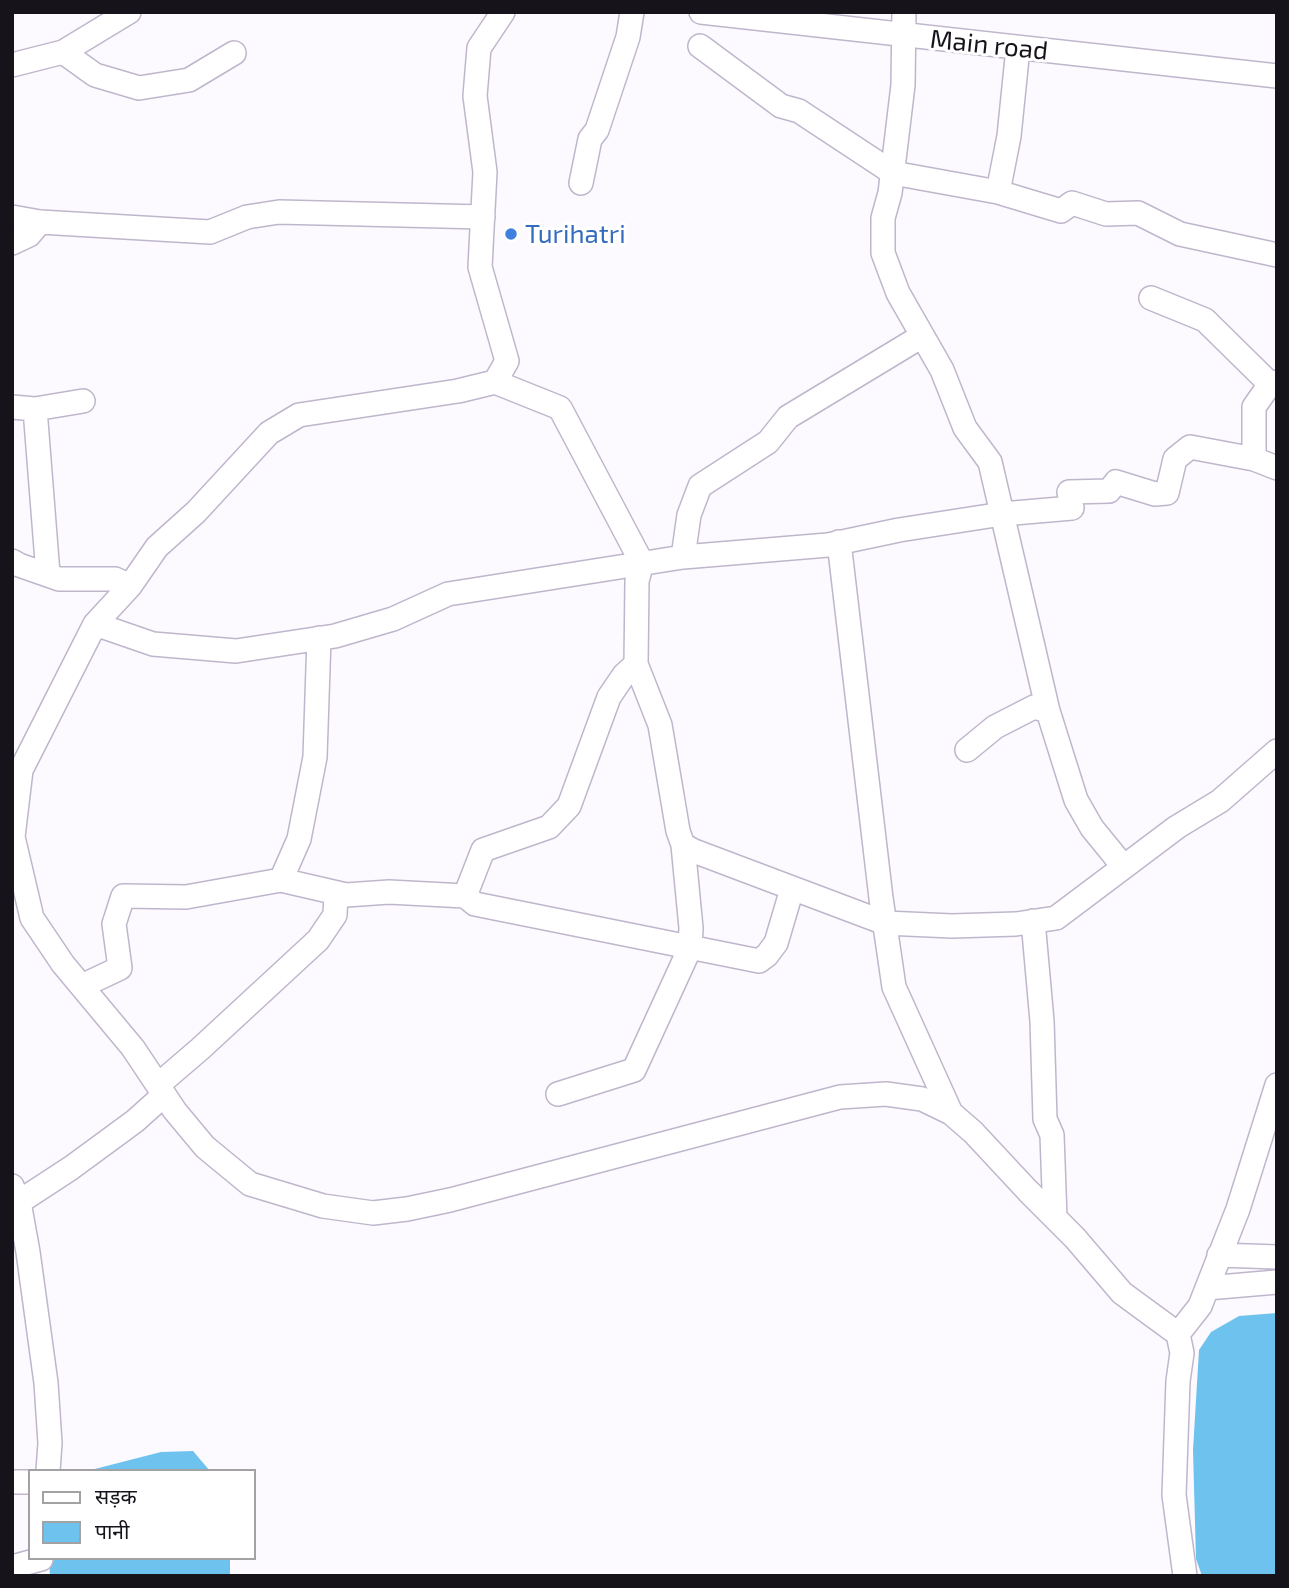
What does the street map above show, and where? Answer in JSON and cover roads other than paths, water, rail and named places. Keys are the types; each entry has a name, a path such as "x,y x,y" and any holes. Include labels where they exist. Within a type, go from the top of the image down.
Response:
{"street":[{"path":"12,65 63,52 128,12"},
{"path":"495,382 507,361 480,267 485,172 475,96 479,48 503,12"},
{"path":"581,183 590,139 597,130 628,37 632,12"},
{"name":"Main road","path":"701,12 1277,76"},
{"path":"904,12 903,85 893,173 883,218 883,253 898,293 942,370 965,428 990,462 1048,711 1076,800 1092,828 1123,866"},
{"path":"700,46 781,106 799,111 893,173 998,192 1061,211 1072,203 1106,214 1138,213 1180,234 1277,255"},
{"name":"Main road","path":"998,192 1009,136 1018,48"},
{"path":"63,52 95,75 139,88 189,80 234,53"},
{"path":"12,217 40,222 210,232 247,217 279,212 483,217"},
{"path":"12,243 29,235 40,222"},
{"path":"1151,298 1205,320 1274,383 1254,407 1254,459"},
{"path":"683,556 689,515 700,486 768,442 788,417 922,336"},
{"path":"558,1094 634,1070 690,948 691,928 682,845 660,725 636,664 637,582 642,563 560,408 495,382 458,391 299,415 269,433 196,512 157,547 130,586 96,624 21,770 12,837 21,881 32,918 63,964 133,1048 205,1147 250,1184 323,1206 373,1213 450,1200 840,1097 887,1094 910,1097 922,1099 951,1113 974,1132 1083,1246 1122,1293 1178,1334 1182,1353 1178,1381 1174,1495 1185,1576"},
{"path":"48,574 24,408 83,401"},
{"path":"96,624 153,644 236,651 335,636 393,620 448,593 683,556 839,542 1002,514 1072,508 1069,492 1109,491 1116,482 1155,494 1167,493 1175,459 1190,447 1254,459 1277,468"},
{"path":"839,542 894,987 951,1113"},
{"path":"12,561 59,579 116,579 130,586"},
{"path":"281,880 299,839 315,757 319,638"},
{"path":"465,896 483,850 549,827 569,806 609,697 624,675 636,664"},
{"path":"967,750 995,727 1034,707 1048,711"},
{"path":"682,845 885,923 952,926 1056,918 1177,827 1220,801 1277,751"},
{"path":"82,986 120,968 114,924 123,897 186,897 281,880 346,895 389,892 465,896 475,904 759,961 776,943 792,889"},
{"path":"48,1469 50,1443 46,1383 15,1197 93,1153 135,1121 200,1049 318,940 335,915 336,893"},
{"path":"1033,921 1042,1021 1045,1119 1052,1135 1055,1218"},
{"path":"1178,1334 1200,1306 1238,1209 1277,1085"},
{"path":"1219,1255 1277,1257"},
{"path":"1207,1287 1277,1282"},
{"path":"12,1567 40,1564"}],"water":[{"path":"1277,1313 1277,1576 1202,1576 1196,1559 1193,1450 1199,1350 1211,1332 1239,1316"},
{"path":"193,1451 208,1469 95,1469 161,1452"},
{"path":"49,1560 230,1560 230,1576 50,1576"}],"place":[{"name":"Turihatri","path":"511,234"}]}
